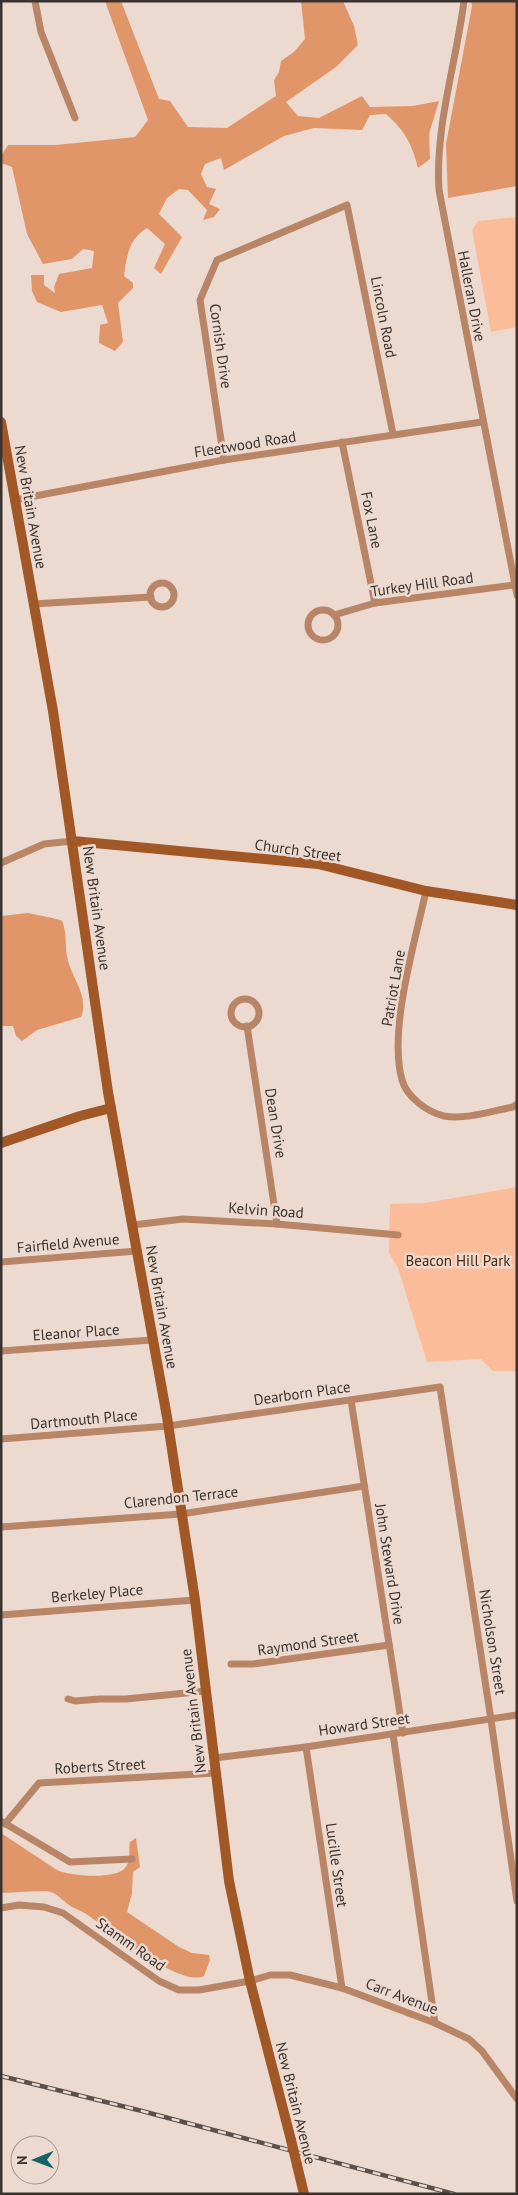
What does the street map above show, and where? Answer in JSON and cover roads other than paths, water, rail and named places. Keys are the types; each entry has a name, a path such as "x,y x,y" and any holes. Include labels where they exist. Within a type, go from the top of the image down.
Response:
{"main road":[{"name":"New Britain Avenue","path":"1,422 51,702 111,1108 168,1426 195,1600 229,1881 250,1981 304,2194"},
{"name":"Church Street","path":"73,841 318,864 426,891 517,905"},
{"path":"1,1143 80,1116 111,1108"}],"street":[{"path":"35,1 41,32 75,118"},
{"name":"Halleran Drive","path":"464,1 440,132 437,164 439,190 482,422 517,595"},
{"name":"Lincoln Road","path":"347,205 393,434"},
{"name":"Cornish Drive","path":"224,460 200,300 217,260 347,205"},
{"name":"Fleetwood Road","path":"14,500 224,460 482,422"},
{"name":"Fox Lane","path":"342,442 375,602"},
{"name":"Turkey Hill Road","path":"334,615 338,624 331,637 322,640 313,637 308,628 308,623 312,614 321,610 334,615 375,602 514,585"},
{"path":"33,604 150,596"},
{"path":"1,862 44,844 73,841"},
{"name":"Patriot Lane","path":"426,891 401,1006 398,1032 403,1081 414,1098 426,1109 444,1116 460,1116 512,1107 517,1104"},
{"path":"242,999 255,1003 259,1011 257,1020 247,1026 237,1024 232,1016 235,1003 242,999"},
{"name":"Dean Drive","path":"247,1026 277,1224"},
{"name":"Kelvin Road","path":"133,1225 183,1219 277,1224 398,1235"},
{"name":"Fairfield Avenue","path":"1,1262 137,1251"},
{"name":"Eleanor Place","path":"1,1351 152,1340"},
{"name":"Dearborn Place","path":"168,1426 440,1387"},
{"name":"Nicholson Street","path":"440,1387 492,1720 517,1901"},
{"name":"John Steward Drive","path":"351,1400 403,1733"},
{"name":"Dartmouth Place","path":"1,1439 168,1426"},
{"name":"Clarendon Terrace","path":"1,1526 181,1514 364,1486"},
{"name":"Berkeley Place","path":"1,1615 195,1600"},
{"name":"Raymond Street","path":"231,1664 253,1664 389,1646"},
{"path":"68,1699 74,1701 100,1698 122,1699 206,1691"},
{"name":"Howard Street","path":"214,1758 306,1747 517,1716"},
{"path":"393,1734 435,2023"},
{"name":"Lucille Street","path":"306,1747 342,1988"},
{"name":"Roberts Street","path":"3,1822 39,1784 216,1773"},
{"path":"3,1822 70,1862 132,1859"},
{"name":"Stamm Road","path":"1,1908 19,1906 44,1907 63,1913 159,1981 179,1990 199,1990 250,1981"},
{"name":"Carr Avenue","path":"250,1981 270,1975 290,1974 342,1988 435,2023 469,2039 476,2045 516,2096"}],"railway":[{"path":"1,2076 142,2111 454,2194"}],"park label":[{"name":"Beacon Hill Park","path":"458,1260"}]}
